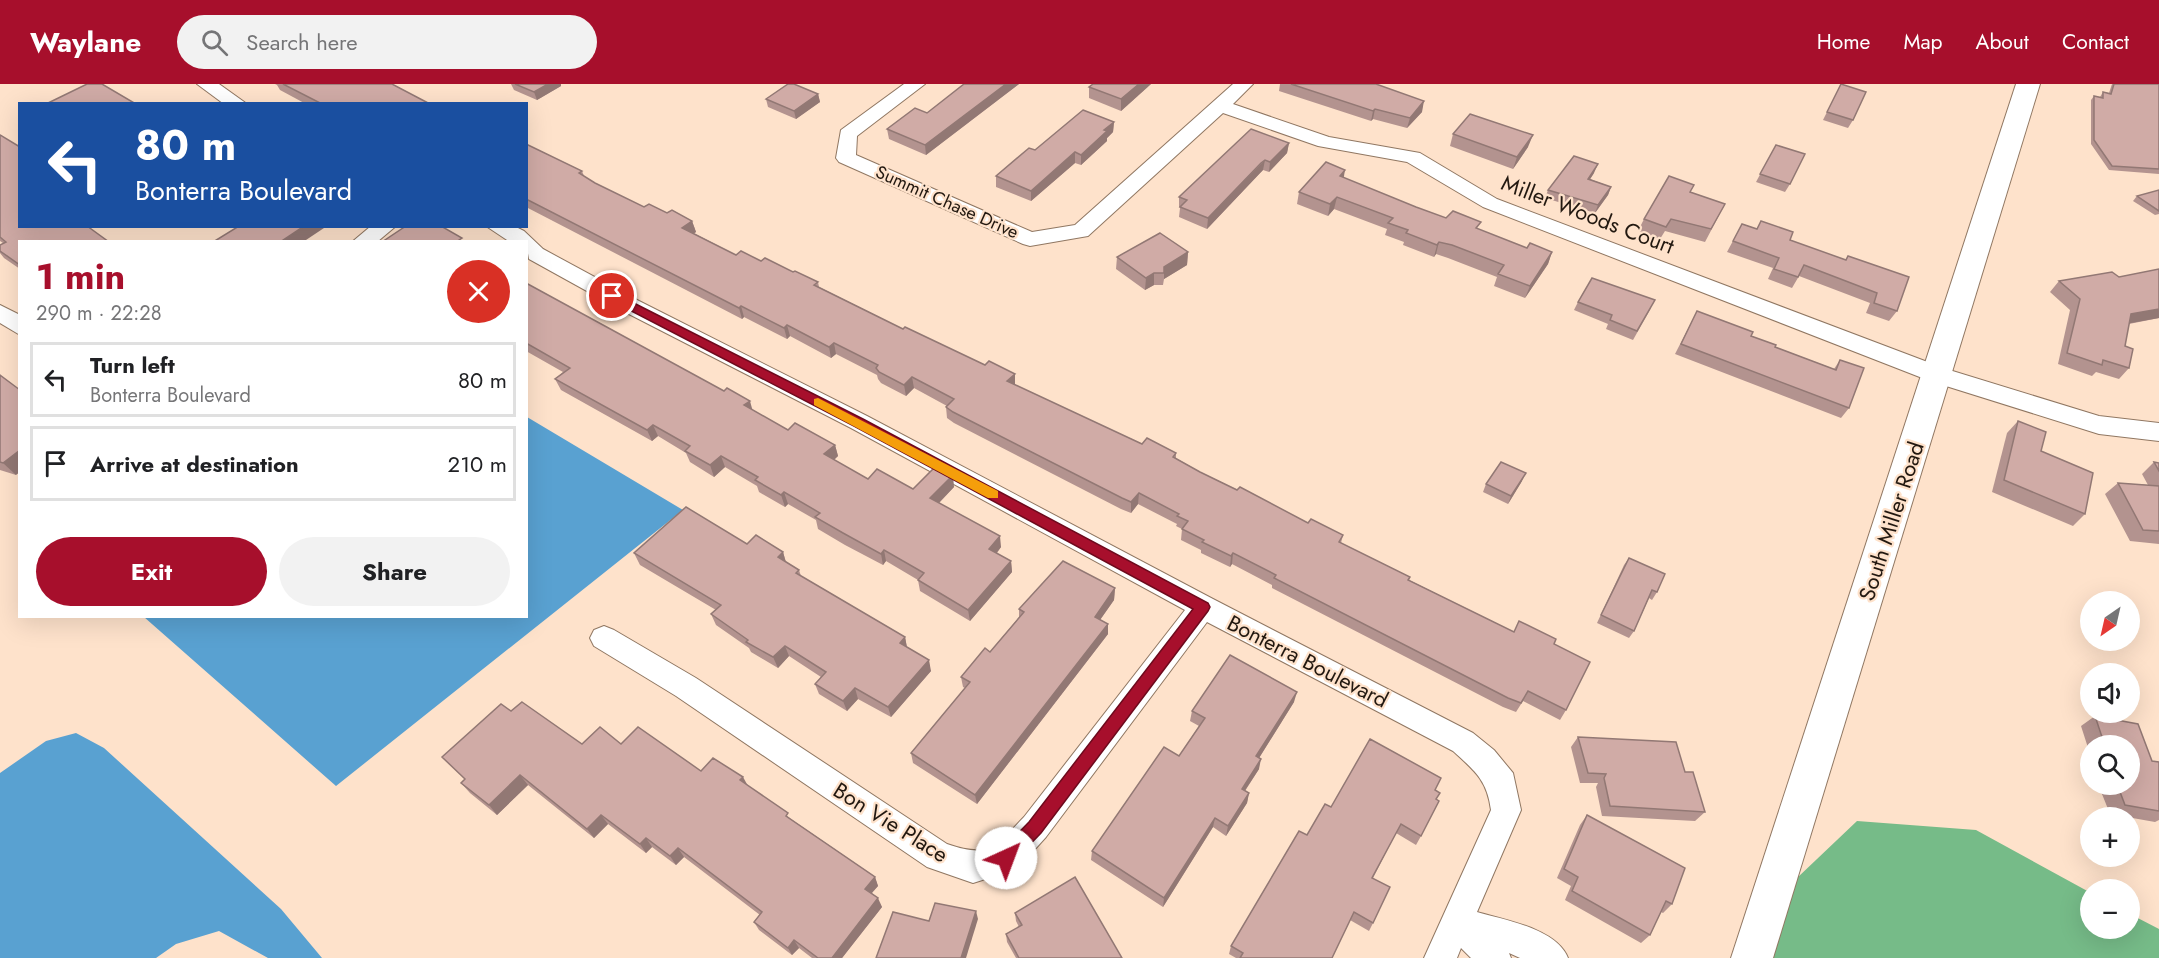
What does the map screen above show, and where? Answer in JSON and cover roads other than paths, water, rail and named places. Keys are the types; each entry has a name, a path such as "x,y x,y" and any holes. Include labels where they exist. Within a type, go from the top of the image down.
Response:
{"street":[{"path":"206,84 235,102"},
{"name":"Summit Chase Drive","path":"916,84 848,134 846,158 1030,239 1082,231 1244,84"},
{"name":"South Miller Road","path":"1752,958 1938,375 2028,84"},
{"name":"Miller Woods Court","path":"1221,106 1325,141 1413,158 1490,203 1938,375 2099,425 2159,432"},
{"path":"365,240 383,228"},
{"path":"500,228 521,240"},
{"name":"Bonterra Boulevard","path":"528,247 537,254 631,306 859,422 1203,607 1463,742 1484,760 1502,783 1506,810 1458,923 1440,958"},
{"path":"0,312 18,326"},
{"name":"Bon Vie Place","path":"604,638 686,687 938,856 973,868 1006,858 1035,827 1203,607"},
{"path":"1458,923 1495,958"},
{"path":"1458,923 1520,940 1551,958"}],"water":[{"path":"528,418 683,510 336,786 145,618 528,618"},
{"path":"76,733 104,748 281,909 322,958 268,958 219,931 176,944 156,958 0,958 0,773 46,741"}]}
